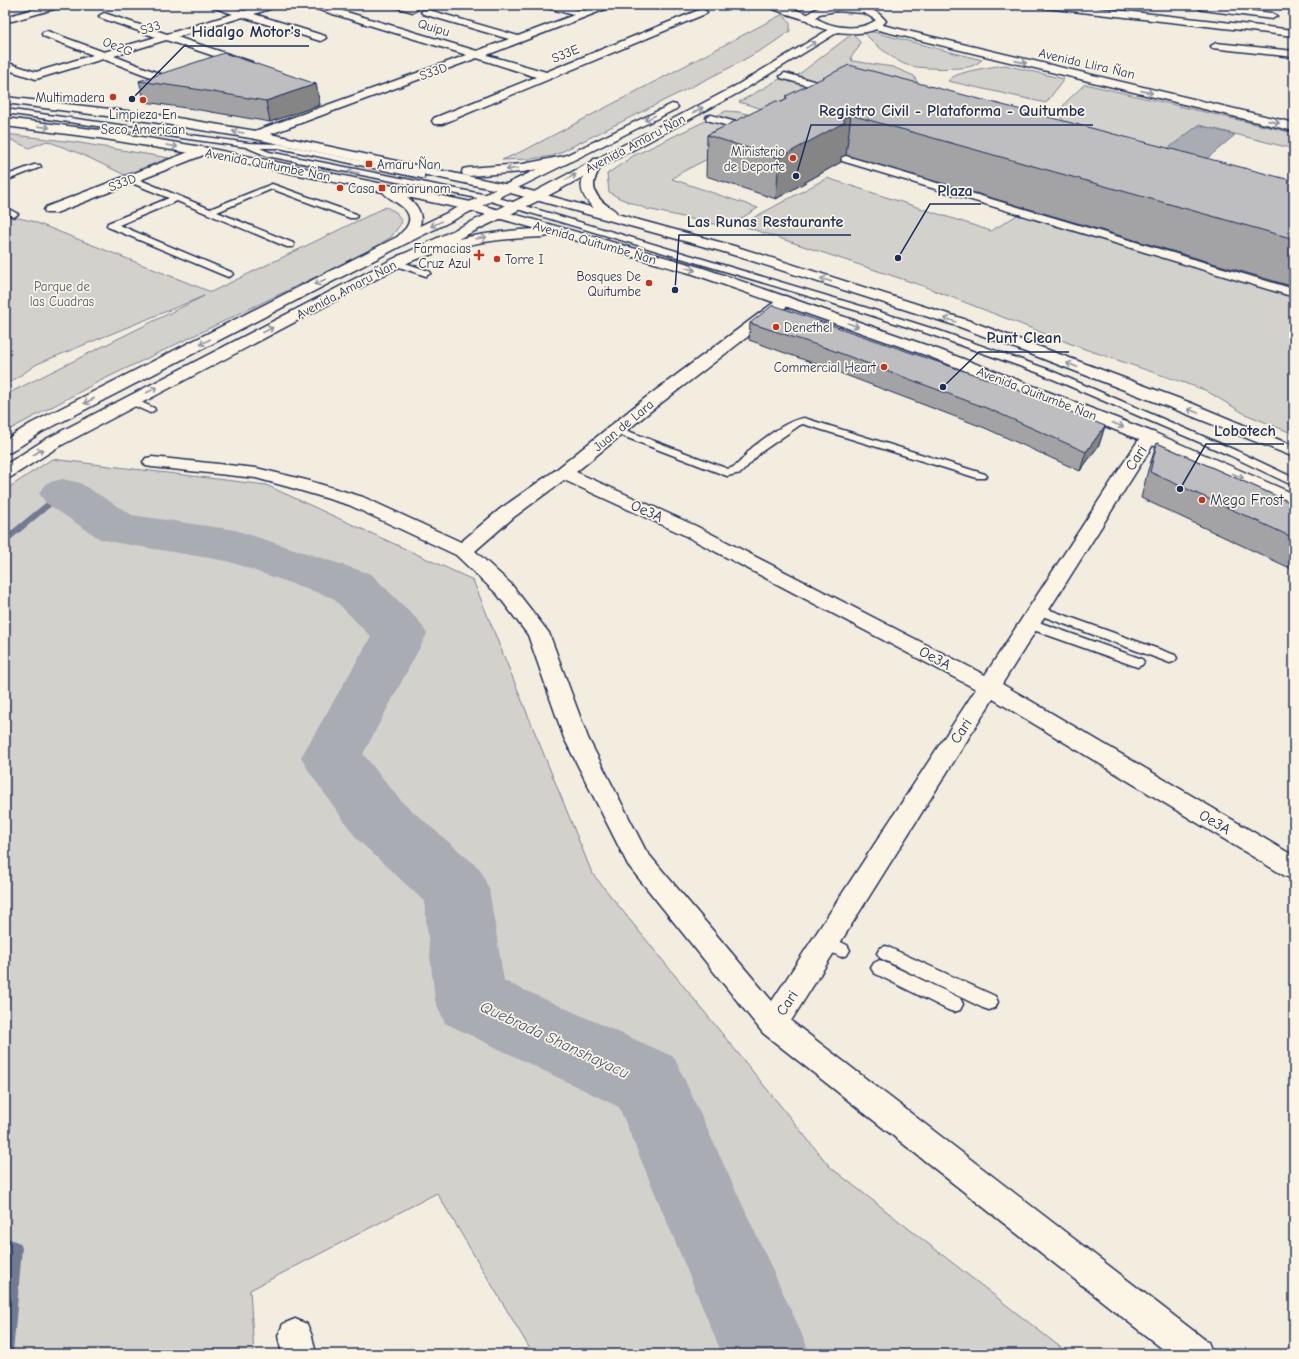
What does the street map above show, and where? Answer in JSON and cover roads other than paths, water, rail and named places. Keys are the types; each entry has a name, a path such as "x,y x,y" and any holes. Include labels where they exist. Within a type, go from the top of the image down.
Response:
{"street":[{"path":"7,18 58,5"},
{"path":"214,5 320,38"},
{"name":"S33","path":"5,65 36,76 273,5"},
{"name":"Quipu","path":"313,5 546,76"},
{"path":"398,5 413,9"},
{"path":"547,5 584,14"},
{"name":"S33D","path":"256,135 477,55 608,5"},
{"path":"771,5 792,11 816,22 836,29 850,30 877,24 878,16 872,8 849,6 816,12 812,15 816,22"},
{"path":"819,5 836,8"},
{"path":"1052,5 1294,33"},
{"path":"1203,7 1233,8 1279,17"},
{"path":"426,12 519,39"},
{"name":"S33E","path":"438,121 702,12"},
{"path":"104,16 251,65"},
{"path":"806,33 816,22"},
{"name":"Avenida Llira Ñan","path":"877,24 1216,97"},
{"name":"Avenida Llira Ñan","path":"877,24 1294,127"},
{"name":"Avenida Amaru Ñan","path":"5,473 52,443 132,401 400,261 536,196 736,90 836,29"},
{"name":"Oe2G","path":"46,34 180,85"},
{"path":"1216,46 1294,54"},
{"path":"785,76 844,93"},
{"name":"Avenida Quitumbe Ñan","path":"5,100 153,118 256,135 509,188 729,249 965,324 1186,407 1294,452"},
{"name":"Avenida Amaru Ñan","path":"5,448 36,428 402,240 472,200 489,198 685,101"},
{"path":"711,118 766,134"},
{"name":"Avenida Quitumbe Ñan","path":"5,122 99,134 202,151 382,188 472,200 500,214 698,271 934,353 1150,437 1294,501"},
{"name":"S33D","path":"56,212 130,179 202,151"},
{"path":"846,159 1294,293"},
{"path":"421,170 460,172 501,170 564,160"},
{"path":"598,162 588,176 586,183 587,190 597,205 617,218"},
{"path":"382,188 404,200 411,207 415,215 413,228 402,240"},
{"path":"400,261 447,244 477,238 521,234 572,235"},
{"name":"Juan de Lara","path":"464,551 502,509 563,473 616,430 639,403 736,338 784,301"},
{"path":"719,332 736,338"},
{"name":"Cari","path":"773,1024 837,940 990,687 1150,437"},
{"path":"152,462 256,473 300,484 356,501 464,551 504,588 538,633 576,738 638,858 773,1024 1196,1354"},
{"name":"Oe3A","path":"563,473 689,530 990,687 1294,869"}],"lane":[{"path":"5,111 248,145 267,154 440,189 472,200"},
{"path":"5,179 37,167"},
{"path":"130,179 290,245"},
{"path":"210,212 272,186 353,216"},
{"path":"177,198 112,225 228,274"},
{"path":"489,198 518,205 936,333 1050,374 1233,453 1294,482"},
{"path":"5,210 14,214"},
{"path":"400,261 426,273"},
{"path":"132,401 150,410"},
{"path":"616,430 727,473 733,473 737,472 757,450 797,422 804,421 981,476"},
{"path":"1034,617 1170,658"},
{"path":"1034,617 1137,662"},
{"path":"954,1004 883,961 989,1002"}],"waterway":[{"path":"5,540 63,493"},
{"name":"Quebrada Shanshayacu","path":"63,493 118,528 235,546 352,586 400,634 331,757 380,821 456,889 471,1000 647,1082 766,1354"},
{"path":"5,1244 15,1248 6,1354"}],"place":[{"name":"Multimadera","path":"113,97"},
{"name":"Hidalgo Motor's","path":"132,99"},
{"name":"Limpieza En Seco American","path":"143,100"},
{"name":"Ministerio de Deporte","path":"793,158"},
{"name":"Amaru Ñan","path":"369,164"},
{"name":"Registro Civil - Plataforma - Quitumbe","path":"796,176"},
{"name":"Casa","path":"340,188"},
{"name":"amarunam","path":"382,188"},
{"name":"Farmacias Cruz Azul","path":"479,255"},
{"name":"Plaza","path":"898,258"},
{"name":"Torre I","path":"497,259"},
{"name":"Bosques De Quitumbe","path":"649,283"},
{"name":"Las Runas Restaurante","path":"675,290"},
{"name":"Denethel","path":"776,327"},
{"name":"Commercial Heart","path":"884,367"},
{"name":"Punt Clean","path":"943,387"},
{"name":"Lobotech","path":"1180,489"},
{"name":"Mega Frost","path":"1202,500"}],"park label":[{"name":"Parque de las Cuadras","path":"62,294"}]}
